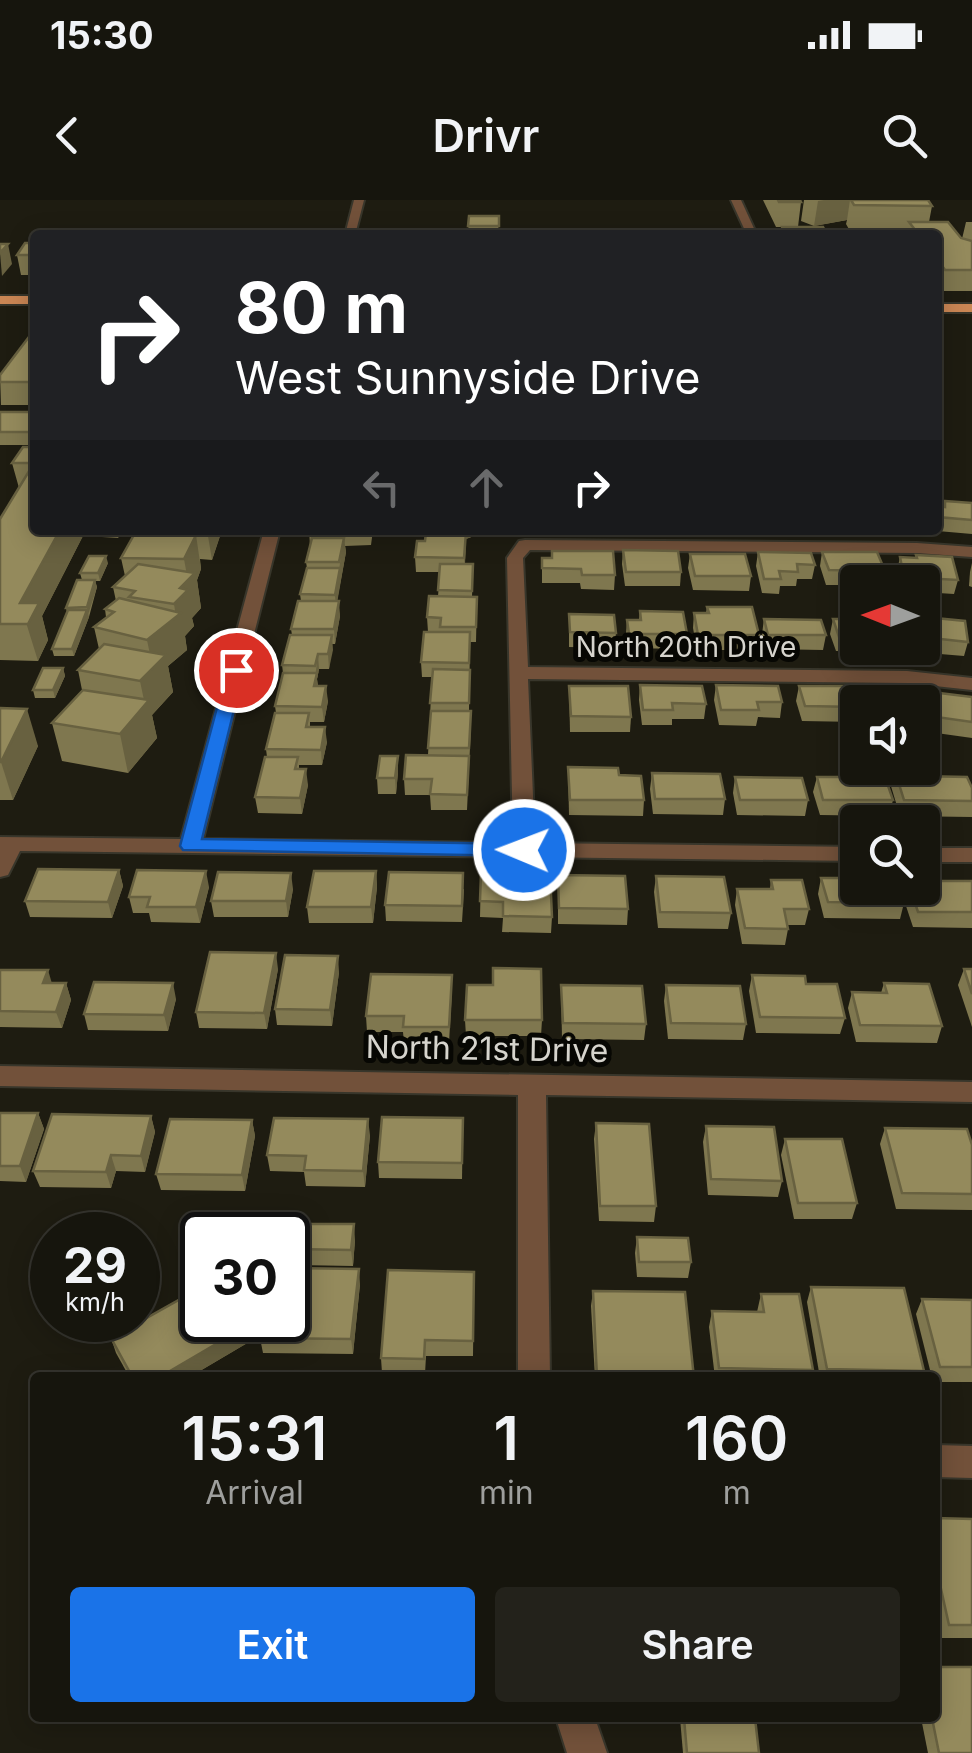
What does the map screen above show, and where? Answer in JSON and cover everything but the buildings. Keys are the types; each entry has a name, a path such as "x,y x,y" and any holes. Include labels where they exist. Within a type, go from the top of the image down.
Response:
{"main road":[{"path":"0,300 30,300"},
{"path":"942,308 972,308"}],"street":[{"path":"351,230 360,200"},
{"path":"736,200 750,230"},
{"path":"190,846 271,535"},
{"path":"524,850 515,558 525,545 917,548 972,552"},
{"name":"North 20th Drive","path":"519,673 907,676 972,684"},
{"path":"0,870 5,844 840,854"},
{"path":"940,855 972,855"},
{"name":"North 21st Drive","path":"0,1076 972,1092"},
{"path":"532,1085 534,1372"},
{"path":"940,1461 972,1462"},
{"path":"577,1722 587,1753"}],"route":[{"path":"236,670 190,846 524,850"}]}
